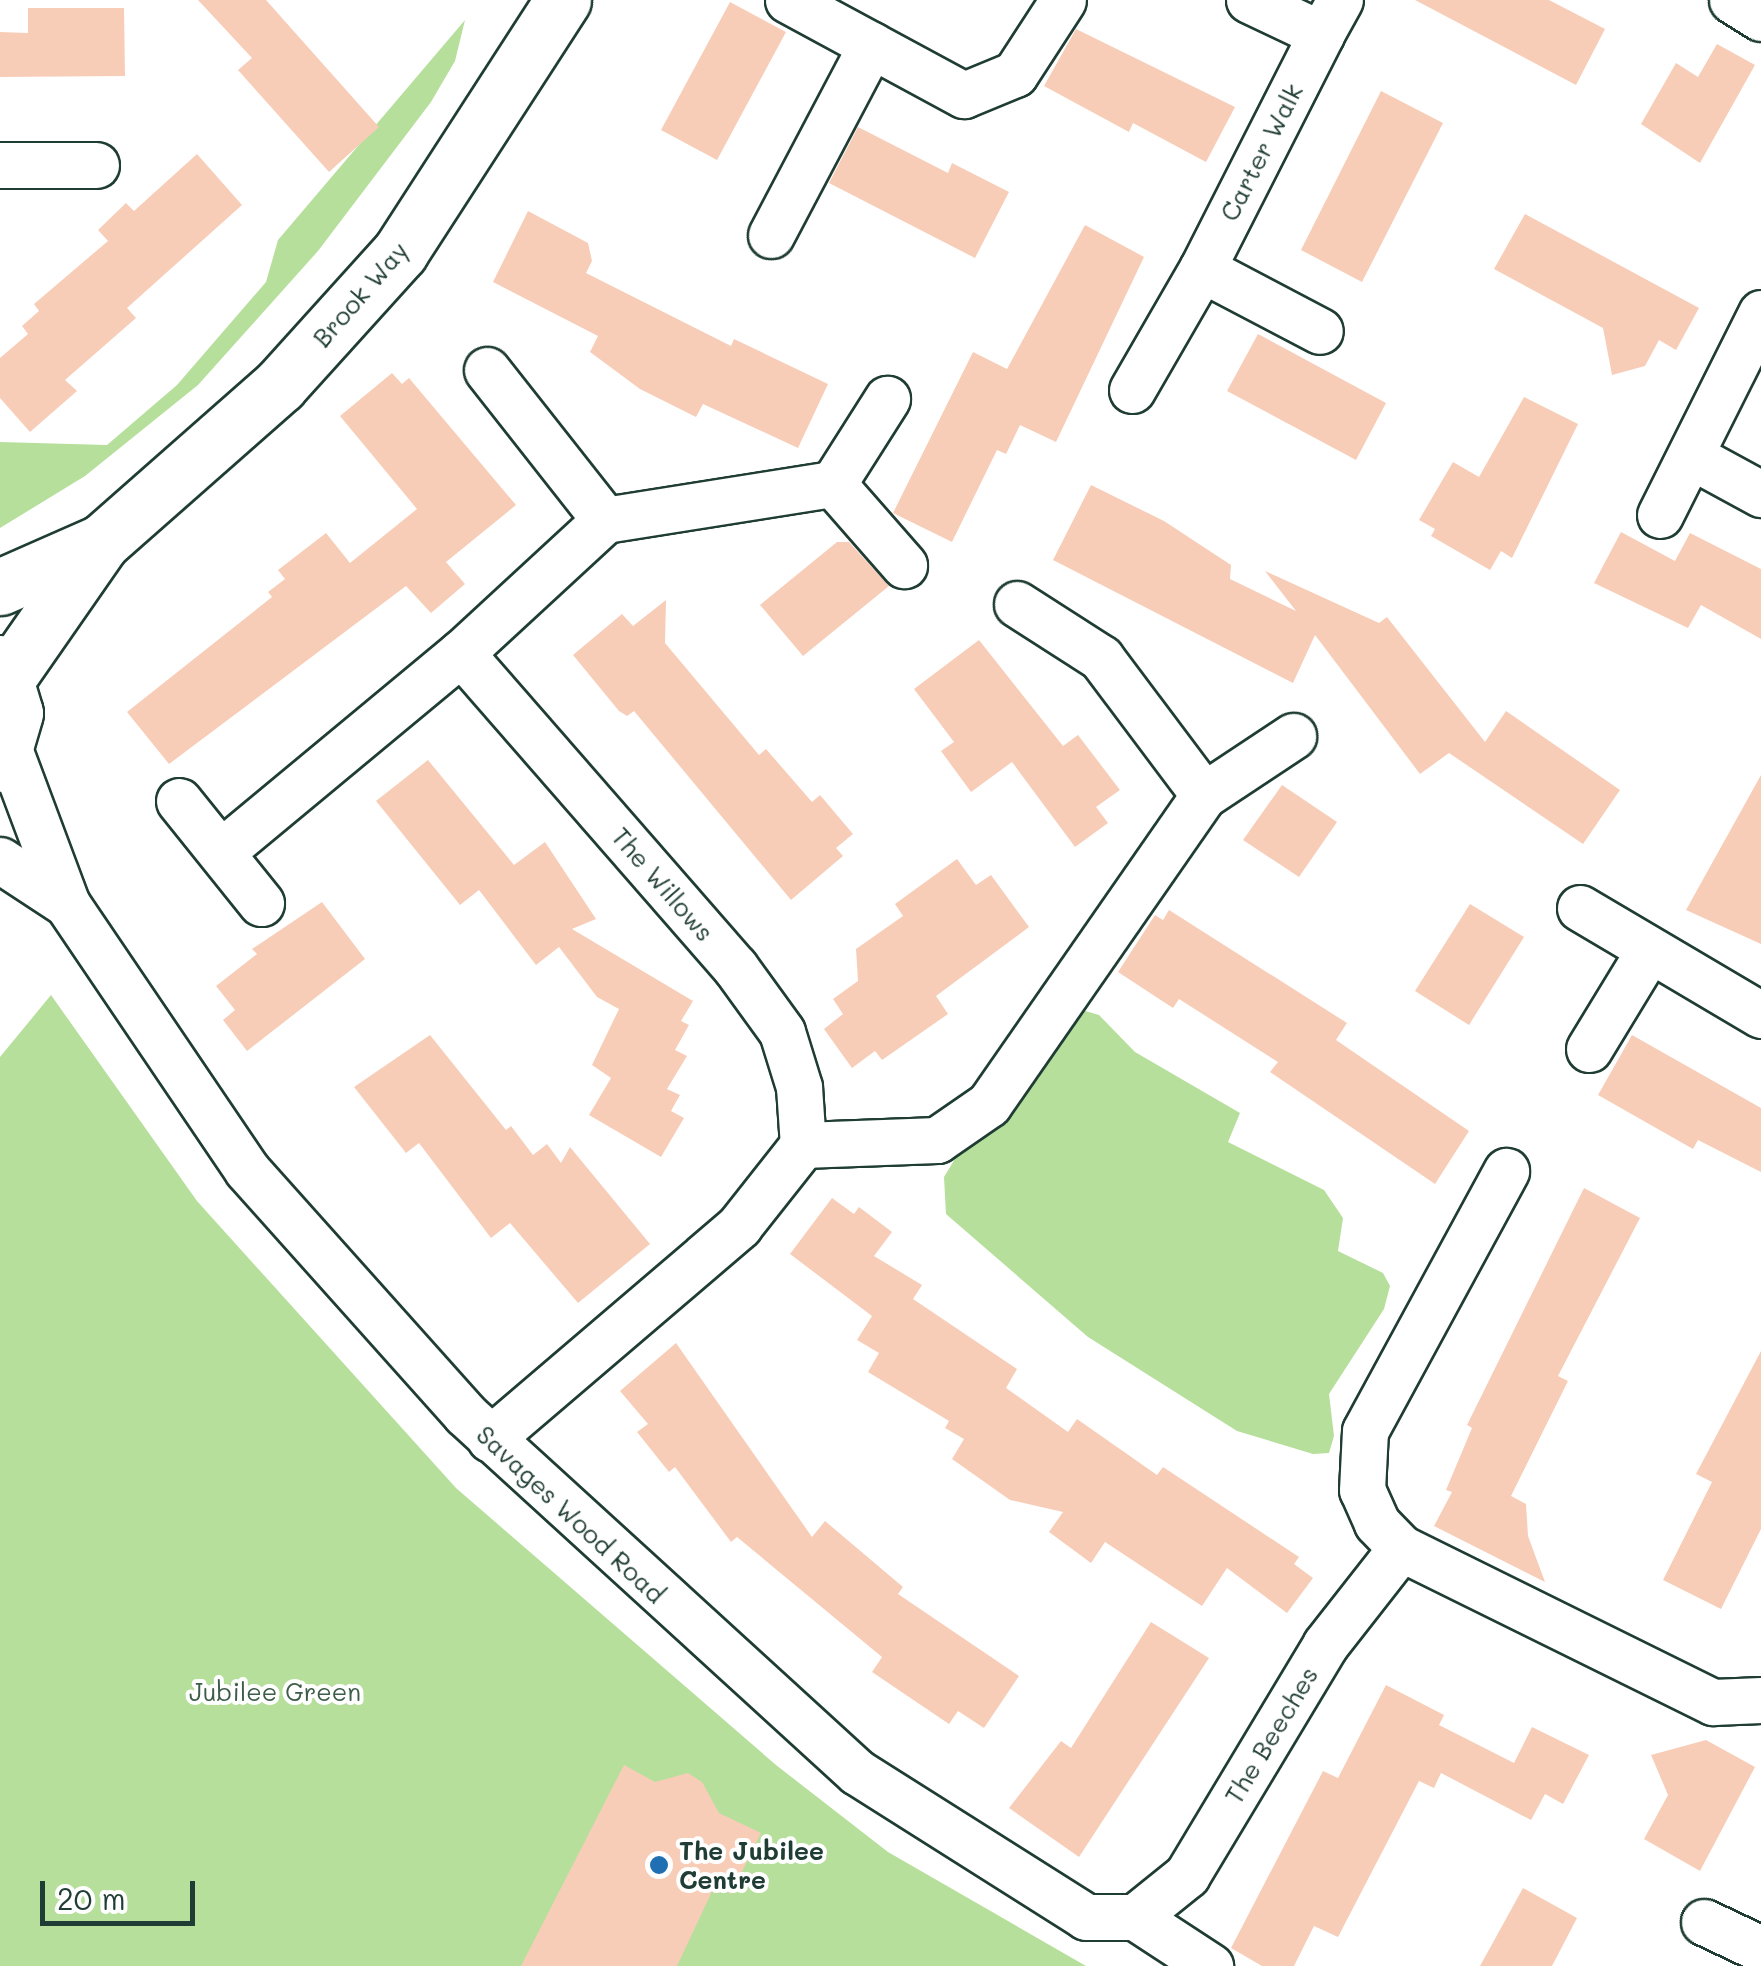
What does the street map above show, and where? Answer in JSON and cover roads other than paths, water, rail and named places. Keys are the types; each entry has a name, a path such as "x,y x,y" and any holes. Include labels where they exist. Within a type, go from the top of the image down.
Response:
{"street":[{"path":"788,0 964,95 1014,74 1063,0"},
{"name":"Carter Walk","path":"1132,390 1202,270 1330,17 1249,0"},
{"path":"1732,0 1761,18"},
{"name":"Brook Way","path":"4,670 102,542 280,386 400,252 547,6"},
{"path":"771,235 871,45"},
{"path":"0,165 96,165"},
{"path":"1202,270 1320,332"},
{"path":"1660,515 1761,313"},
{"path":"487,370 605,520"},
{"path":"221,852 462,653 605,520 833,484 886,400"},
{"path":"1692,456 1761,494"},
{"path":"833,484 904,565"},
{"name":"Brook Way","path":"0,587 102,542"},
{"path":"1017,604 1101,658 1204,796"},
{"name":"The Willows","path":"462,653 735,966 782,1032 799,1087 803,1145"},
{"path":"4,670 16,712 4,756"},
{"path":"490,1439 739,1226 803,1145 937,1140 988,1104 1204,796 1293,736"},
{"name":"Savages Wood Road","path":"4,756 67,904 247,1170 490,1439 857,1772 1086,1917 1136,1917"},
{"path":"179,802 261,903"},
{"name":"Savages Wood Road","path":"0,860 67,904"},
{"path":"1580,908 1648,952 1761,1015"},
{"path":"1590,1049 1648,952"},
{"path":"1506,1171 1365,1431 1362,1490 1378,1522 1402,1548 1713,1702 1761,1700"},
{"name":"The Beeches","path":"1136,1917 1187,1875 1325,1645 1402,1548"},
{"path":"1136,1917 1210,1966"},
{"path":"1704,1922 1761,1949"}],"place":[{"name":"The Jubilee Centre","path":"659,1865"}],"park label":[{"name":"Jubilee Green","path":"275,1691"}]}
